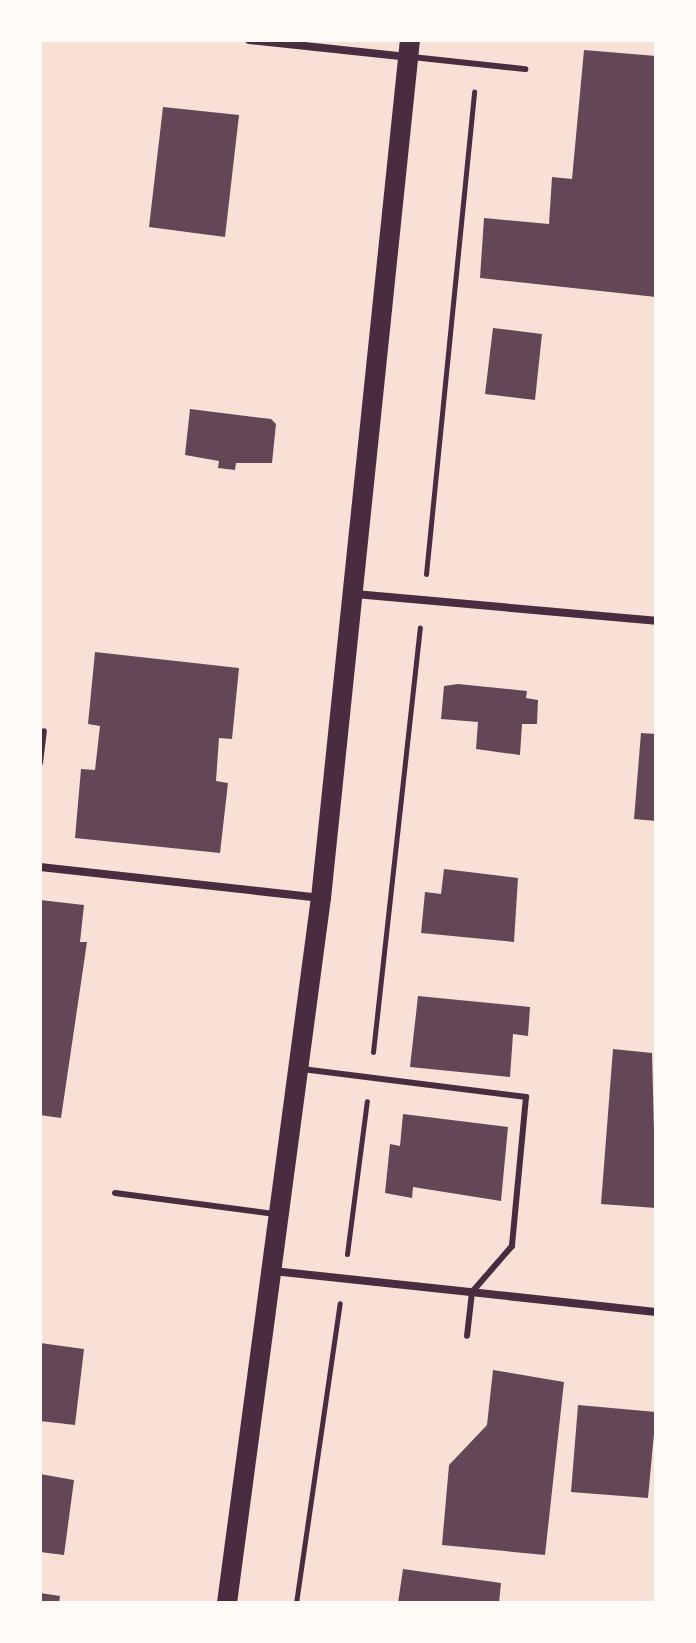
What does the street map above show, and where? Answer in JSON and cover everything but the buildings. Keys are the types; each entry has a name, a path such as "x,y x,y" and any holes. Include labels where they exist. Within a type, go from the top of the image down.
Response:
{"main road":[{"path":"227,1603 321,898 355,594 409,49"}],"street":[{"path":"249,40 409,49"},
{"path":"355,594 656,621"},
{"path":"40,867 321,898"},
{"path":"272,1271 656,1312"}],"lane":[{"path":"409,49 477,64 525,69"},
{"path":"40,763 44,731"},
{"path":"298,1069 526,1097 512,1246 472,1292 467,1336"},
{"path":"115,1193 279,1215"}],"path":[{"path":"296,1603 370,1078 423,600 477,64"}]}
